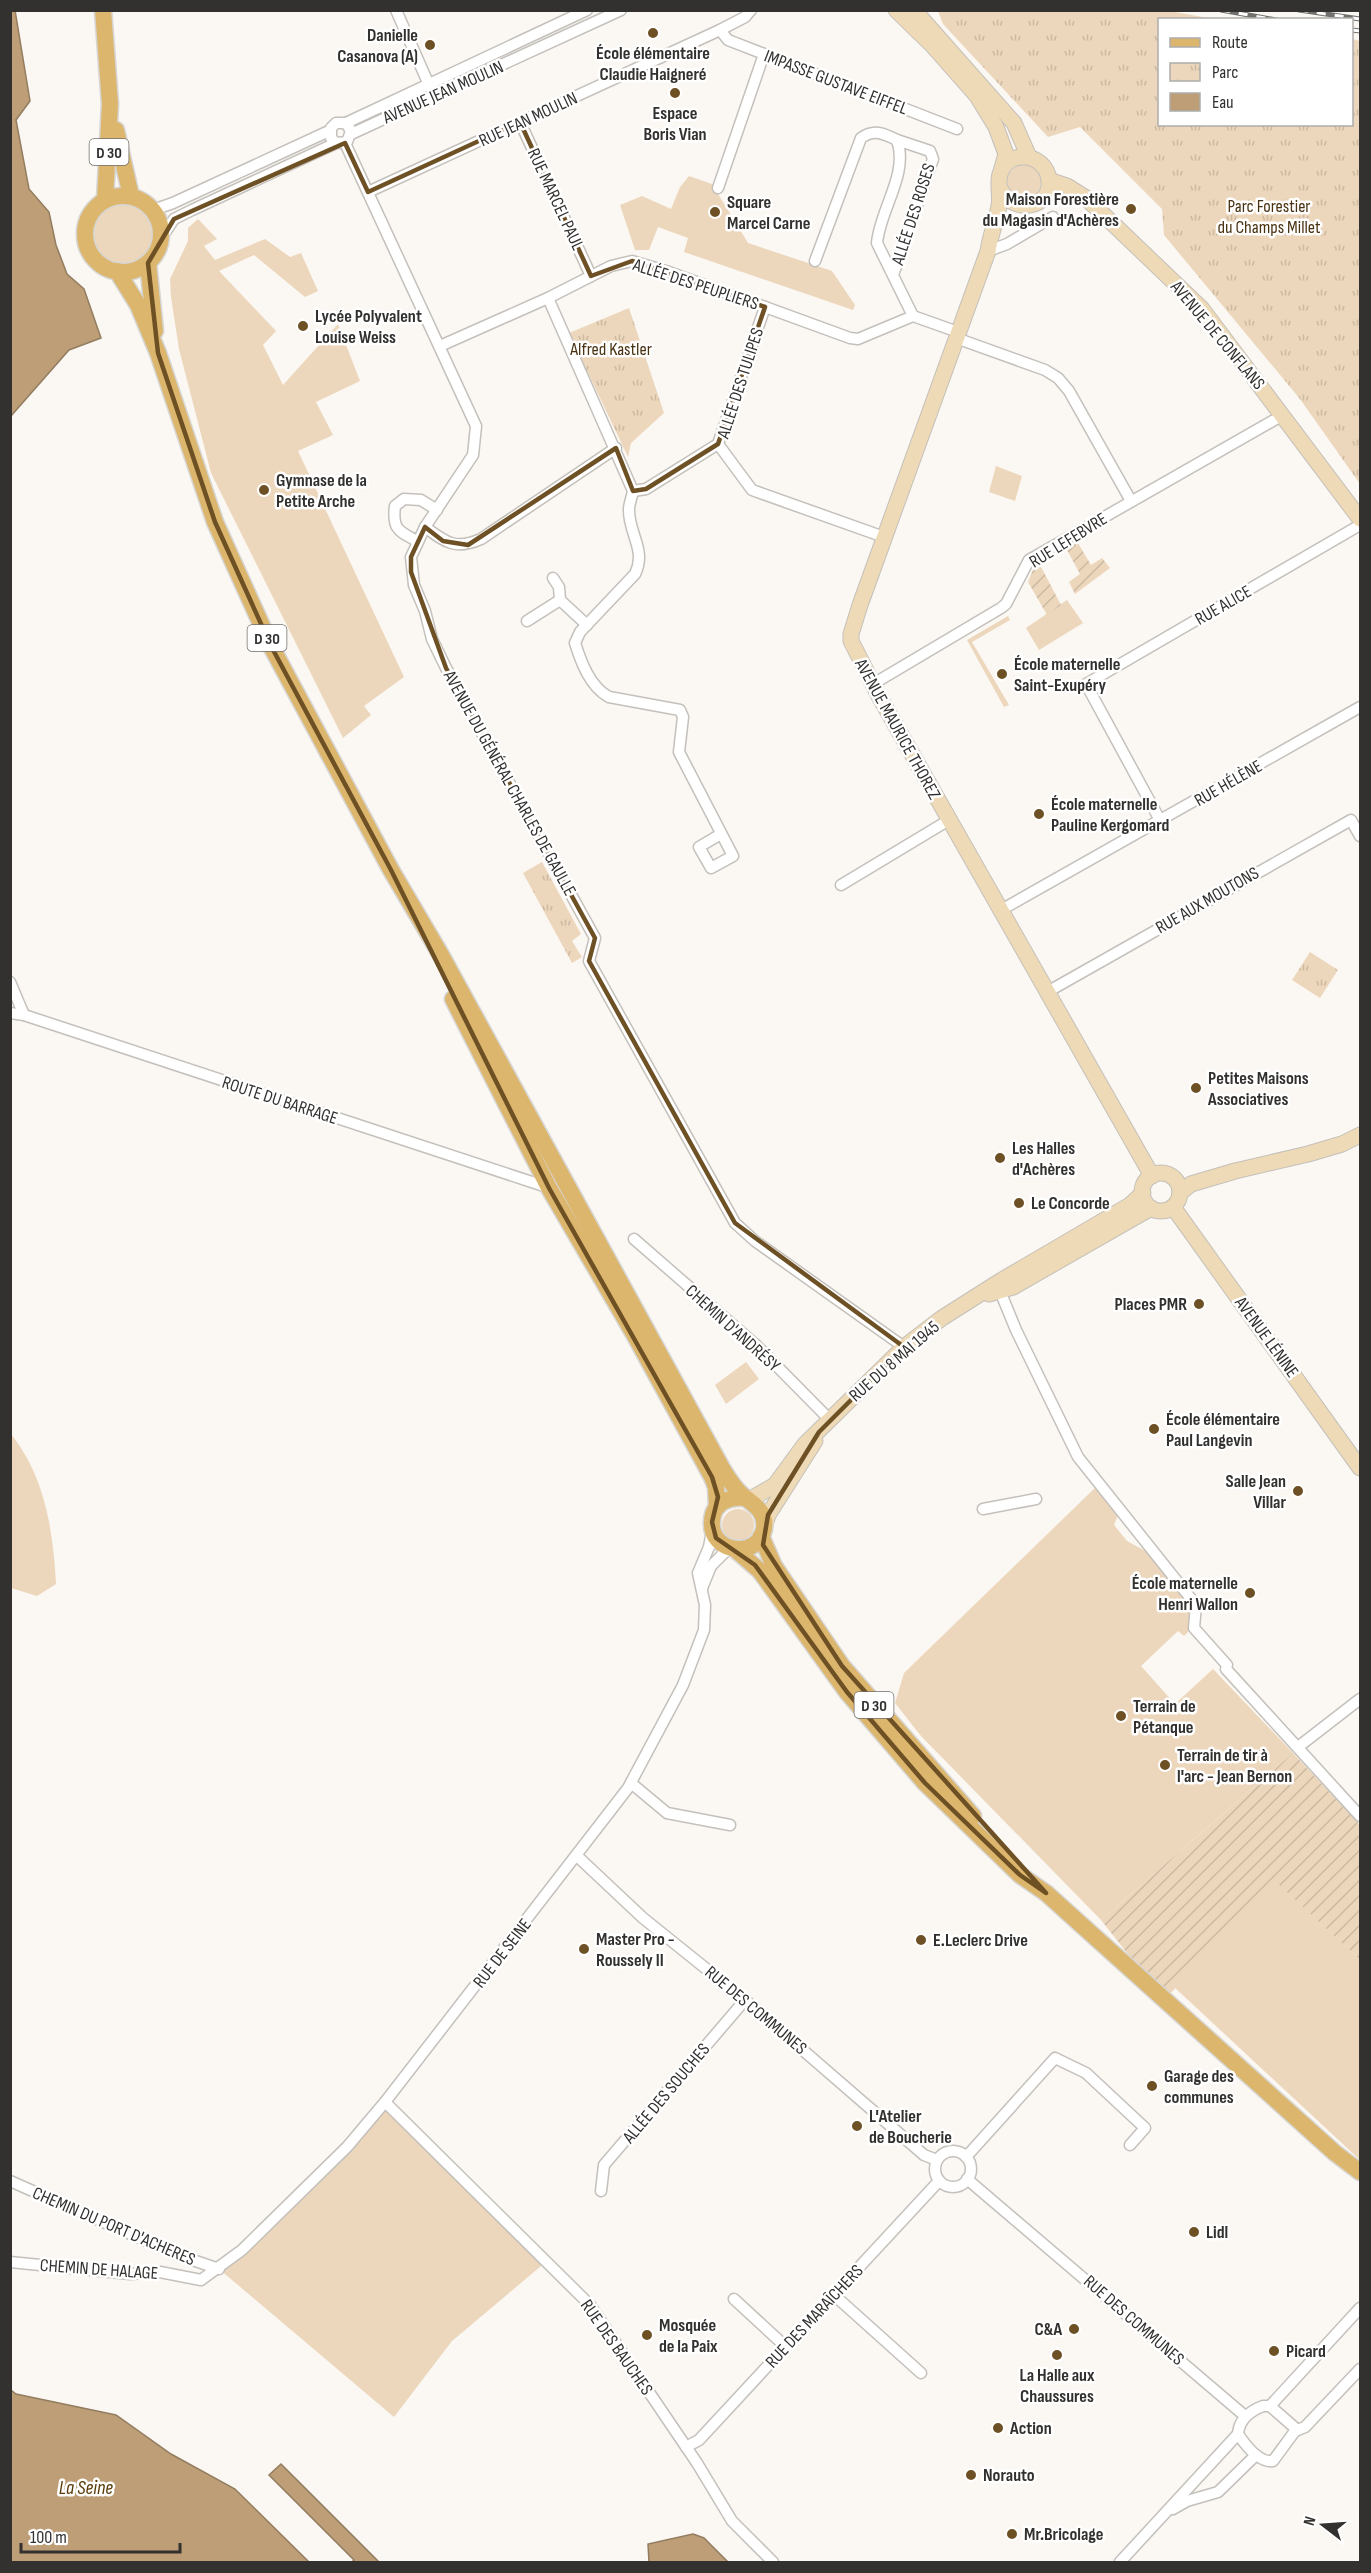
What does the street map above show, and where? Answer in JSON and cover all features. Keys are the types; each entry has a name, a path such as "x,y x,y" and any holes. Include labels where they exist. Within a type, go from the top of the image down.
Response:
{"main road":[{"name":"D 30","path":"103,10 111,104 131,196"},
{"name":"D 30","path":"105,200 111,104"},
{"path":"117,196 131,196 143,201 153,210 160,223 162,237 157,251 148,263 135,270 117,271 99,264 91,254 86,243 85,230 88,218 105,200 117,196"},
{"name":"D 30","path":"148,263 158,353"},
{"name":"D 30","path":"117,271 138,305 158,353 216,522 272,646 391,870 441,955 723,1470 747,1499"},
{"name":"D 30","path":"391,870 433,960 549,1188 634,1334 712,1477 716,1487 717,1507"},
{"path":"730,1498 747,1499 762,1513 763,1532 751,1546 733,1549 721,1544 712,1531 712,1522 717,1507 730,1498"},
{"name":"D 30","path":"763,1532 774,1566 842,1666 901,1736 1046,1893 1335,2153 1360,2172"},
{"name":"D 30","path":"733,1549 760,1570 847,1692 925,1783 1020,1875 1046,1893"},
{"name":"D 30","path":"1335,2153 1360,2181"}],"street":[{"path":"396,10 429,85"},
{"name":"AVENUE JEAN MOULIN","path":"346,123 587,10"},
{"name":"AVENUE JEAN MOULIN","path":"351,134 621,10"},
{"name":"RUE JEAN MOULIN","path":"368,192 720,30 745,17 751,10"},
{"path":"896,10 932,45 977,96 996,127 1006,154 999,177 999,186 1006,199 1019,206 1034,204 1045,194 1049,180 1040,162 1029,157 1019,157 1009,161 1002,168"},
{"path":"914,10 1011,119 1029,157"},
{"name":"IMPASSE GUSTAVE EIFFEL","path":"720,30 728,40 957,129"},
{"path":"528,38 534,50"},
{"path":"717,188 764,54"},
{"name":"RUE MARCEL PAUL","path":"520,122 591,276"},
{"path":"153,210 194,194 329,132 336,123 346,123 350,128 351,134 340,143 174,219 162,237"},
{"name":"AVENUE DU GÉNÉRAL CHARLES DE GAULLE","path":"329,132 331,138 340,143 368,192 476,426 473,455 425,527 411,557 411,572 432,639 595,938 589,961 735,1223 750,1237 904,1347"},
{"path":"815,261 861,138 870,132 881,132 897,140"},
{"name":"ALLÉE DES ROSES","path":"893,275 933,159 930,151 897,140"},
{"name":"ALLÉE DES ROSES","path":"897,140 902,152 896,183 877,243 914,316"},
{"name":"AVENUE DE CONFLANS","path":"1049,180 1067,186 1086,198 1202,309 1360,519"},
{"name":"AVENUE MAURICE THOREZ","path":"999,186 999,206 987,251 850,634 855,652 1152,1176"},
{"name":"AVENUE MAURICE THOREZ","path":"987,251 994,243 1002,224 1019,206"},
{"path":"987,251 1007,244 1053,217"},
{"name":"ALLÉE DES PEUPLIERS","path":"440,346 548,298 611,266 632,261 850,338 858,339 914,316"},
{"path":"548,298 633,491 628,510 640,556 640,565 636,574 587,625 575,642 581,661 600,692 609,697 680,710 683,717 679,752 721,834"},
{"name":"ALLÉE DES TULIPES","path":"765,307 718,444 752,490 884,537"},
{"path":"914,316 1045,370 1058,378 1069,391 1131,501"},
{"name":"RUE LEFEBVRE","path":"873,684 1001,608 1006,604 1029,560 1283,415"},
{"path":"633,491 646,489 718,444"},
{"path":"425,527 443,541 468,545 482,539 616,448"},
{"path":"417,541 398,531 393,520 395,506 405,499 421,501 437,510"},
{"name":"RUE ALICE","path":"1161,822 1086,684 1360,525"},
{"path":"553,578 559,587 560,600 587,625"},
{"path":"527,621 560,600"},
{"name":"RUE HÉLÈNE","path":"1001,910 1161,822 1360,707"},
{"path":"842,885 949,820"},
{"name":"RUE AUX MOUTONS","path":"1048,991 1351,820 1360,836"},
{"path":"10,982 24,1015"},
{"name":"ROUTE DU BARRAGE","path":"10,1013 24,1015 549,1188"},
{"path":"1176,1193 1163,1173 1152,1176 1145,1183 1143,1193 1144,1200 1151,1208 1165,1210 1176,1193 1199,1173 1235,1171 1308,1154 1342,1144 1360,1135"},
{"path":"549,1188 576,1203"},
{"name":"RUE DU 8 MAI 1945","path":"747,1499 775,1485 796,1454 904,1347 942,1318 1130,1205 1143,1193"},
{"name":"AVENUE LÉNINE","path":"1176,1193 1360,1468"},
{"name":"RUE DU 8 MAI 1945","path":"975,1299 1013,1287 1062,1260 1141,1211 1151,1208"},
{"name":"CHEMIN D'ANDRÉSY","path":"634,1239 757,1346 830,1420"},
{"path":"1000,1291 1016,1330 1078,1457 1196,1605 1194,1628 1226,1667 1360,1816"},
{"name":"RUE DU 8 MAI 1945","path":"763,1532 768,1515 813,1448 819,1432"},
{"path":"983,1509 1036,1499"},
{"name":"RUE DE SEINE","path":"219,2269 242,2250 347,2147 385,2102 577,1856 631,1783 683,1685 704,1630 706,1618 698,1573 710,1547 712,1531"},
{"path":"702,1588 711,1566 733,1549"},
{"path":"1298,1747 1360,1699"},
{"path":"631,1783 667,1813 730,1825"},
{"name":"RUE DES COMMUNES","path":"577,1856 643,1918 745,2000 924,2155 937,2160"},
{"name":"ALLÉE DES SOUCHES","path":"601,2191 604,2165 745,2000"},
{"path":"966,2157 1055,2058 1086,2073 1145,2128 1130,2145"},
{"name":"RUE DES BAUCHES","path":"385,2102 590,2305 686,2447 732,2521 773,2562"},
{"path":"948,2152 958,2152 966,2157 970,2168 967,2179 954,2187 939,2181 935,2171 937,2160 948,2152"},
{"name":"RUE DES COMMUNES","path":"967,2179 1245,2416"},
{"name":"CHEMIN DU PORT D'ACHERES","path":"10,2181 177,2255 219,2269"},
{"name":"RUE DES MARAÎCHERS","path":"686,2447 699,2440 939,2181"},
{"name":"CHEMIN DE HALAGE","path":"10,2262 130,2274 159,2272 201,2280 219,2269"},
{"path":"834,2295 921,2373"},
{"path":"734,2299 786,2347"},
{"path":"1120,2562 1168,2513 1181,2495 1238,2434 1245,2416 1257,2409 1270,2406 1360,2308"},
{"path":"1238,2434 1256,2455 1265,2462 1274,2462 1295,2431 1305,2427 1360,2369"},
{"path":"1270,2406 1294,2427 1295,2431"},
{"path":"1168,2513 1187,2501 1218,2492 1256,2455"}],"highlighted area":[{"path":"520,122 591,276 632,261 765,307 718,444 646,489 633,491 616,448 468,545 443,541 425,527 411,557 411,572 446,668 595,938 589,961 735,1223 904,1347 819,1432 768,1515 763,1545 842,1666 1046,1893 1020,1875 925,1783 847,1692 755,1565 716,1538 712,1522 718,1497 712,1477 549,1188 391,870 271,646 215,522 158,353 148,263 174,219 345,143 368,192"}],"green space":[{"name":"Parc Forestier du Champs Millet","path":"1164,10 1208,18 1158,18 1158,126 1353,126 1353,39 1360,41 1360,484 1300,399 1164,235 1162,209 1080,127 1048,137 943,24 938,11"},
{"path":"1024,165 1036,170 1041,182 1036,194 1024,199 1012,194 1007,182 1012,170"},
{"path":"689,176 712,184 748,243 832,271 855,305 853,310 684,252 688,238 658,227 649,250 635,250 620,205 642,196 671,209 680,187"},
{"path":"122,203 134,205 144,212 151,222 153,234 151,246 144,256 134,263 122,265 110,263 100,256 93,246 91,234 93,222 100,212 110,205"},
{"path":"198,219 217,239 204,246 215,260 265,239 290,257 301,253 318,291 305,297 254,255 219,271 276,331 263,345 283,385 338,324 360,381 316,402 333,435 298,451 404,677 364,706 371,715 343,738 211,473 179,349 170,279 188,241 188,228"},
{"name":"Alfred Kastler","path":"629,308 664,413 631,443 628,457 569,333"},
{"path":"996,466 1022,476 1015,501 989,492"},
{"path":"1078,543 1091,565 1102,558 1110,568 1075,594 1069,582 1080,574 1067,550"},
{"path":"1036,563 1040,565 1061,605 1047,615 1028,582"},
{"path":"1067,600 1083,623 1039,650 1026,628"},
{"path":"1008,616 1010,620 972,642 1009,705 1004,707 967,640"},
{"path":"542,862 581,934 572,941 582,957 572,963 523,873"},
{"path":"1310,952 1338,970 1320,998 1292,980"},
{"path":"746,1362 759,1379 726,1404 715,1385"},
{"path":"11,1434 32,1468 49,1524 56,1584 37,1596 11,1588"},
{"path":"1097,1486 1119,1513 1114,1525 1127,1541 1151,1554 1192,1606 1192,1628 1184,1636 1178,1631 1141,1666 1175,1704 1213,1669 1293,1753 1101,1920 921,1736 895,1703 904,1673"},
{"path":"738,1509 750,1513 754,1525 750,1537 738,1541 726,1537 722,1525 726,1513"},
{"path":"1293,1753 1360,1825 1360,1960 1276,1882 1164,2000 1101,1920"},
{"path":"1276,1881 1360,1960 1360,2160 1174,1987"},
{"path":"385,2102 547,2261 452,2341 394,2417 219,2269"}],"water":[{"path":"15,10 30,101 16,120 29,189 49,212 56,245 67,274 84,289 101,338 69,350 11,416 10,11"},
{"name":"La Seine","path":"11,2390 16,2394 116,2415 171,2454 235,2489 309,2562 11,2562"},
{"path":"281,2464 379,2562 352,2562 354,2560 269,2475"},
{"path":"693,2534 704,2538 728,2562 649,2562 648,2544"}],"railway":[{"path":"1221,10 1265,18"},
{"path":"1299,10 1360,19"},
{"path":"1353,30 1360,31"}],"place":[{"name":"École élémentaire Claudie Haigneré","path":"653,33"},
{"name":"Danielle Casanova (A)","path":"430,45"},
{"name":"Espace Boris Vian","path":"675,93"},
{"name":"Maison Forestière du Magasin d'Achères","path":"1131,209"},
{"name":"Square Marcel Carne","path":"715,212"},
{"name":"Lycée Polyvalent Louise Weiss","path":"303,326"},
{"name":"Gymnase de la Petite Arche","path":"264,490"},
{"name":"École maternelle Saint-Exupéry","path":"1002,674"},
{"name":"École maternelle Pauline Kergomard","path":"1039,814"},
{"name":"Petites Maisons Associatives","path":"1196,1088"},
{"name":"Les Halles d'Achères","path":"1000,1158"},
{"name":"Le Concorde","path":"1019,1203"},
{"name":"Places PMR","path":"1199,1304"},
{"name":"École élémentaire Paul Langevin","path":"1154,1429"},
{"name":"Salle Jean Villar","path":"1298,1491"},
{"name":"École maternelle Henri Wallon","path":"1250,1593"},
{"name":"Terrain de Pétanque","path":"1121,1716"},
{"name":"Terrain de tir à l'arc - Jean Bernon","path":"1165,1765"},
{"name":"E.Leclerc Drive","path":"921,1940"},
{"name":"Master Pro - Roussely II","path":"584,1949"},
{"name":"Garage des communes","path":"1152,2086"},
{"name":"L'Atelier de Boucherie","path":"857,2126"},
{"name":"Lidl","path":"1194,2232"},
{"name":"C&A","path":"1074,2329"},
{"name":"Mosquée de la Paix","path":"647,2335"},
{"name":"Picard","path":"1274,2351"},
{"name":"La Halle aux Chaussures","path":"1057,2355"},
{"name":"Action","path":"998,2428"},
{"name":"Norauto","path":"971,2475"},
{"name":"Mr.Bricolage","path":"1012,2534"}]}
